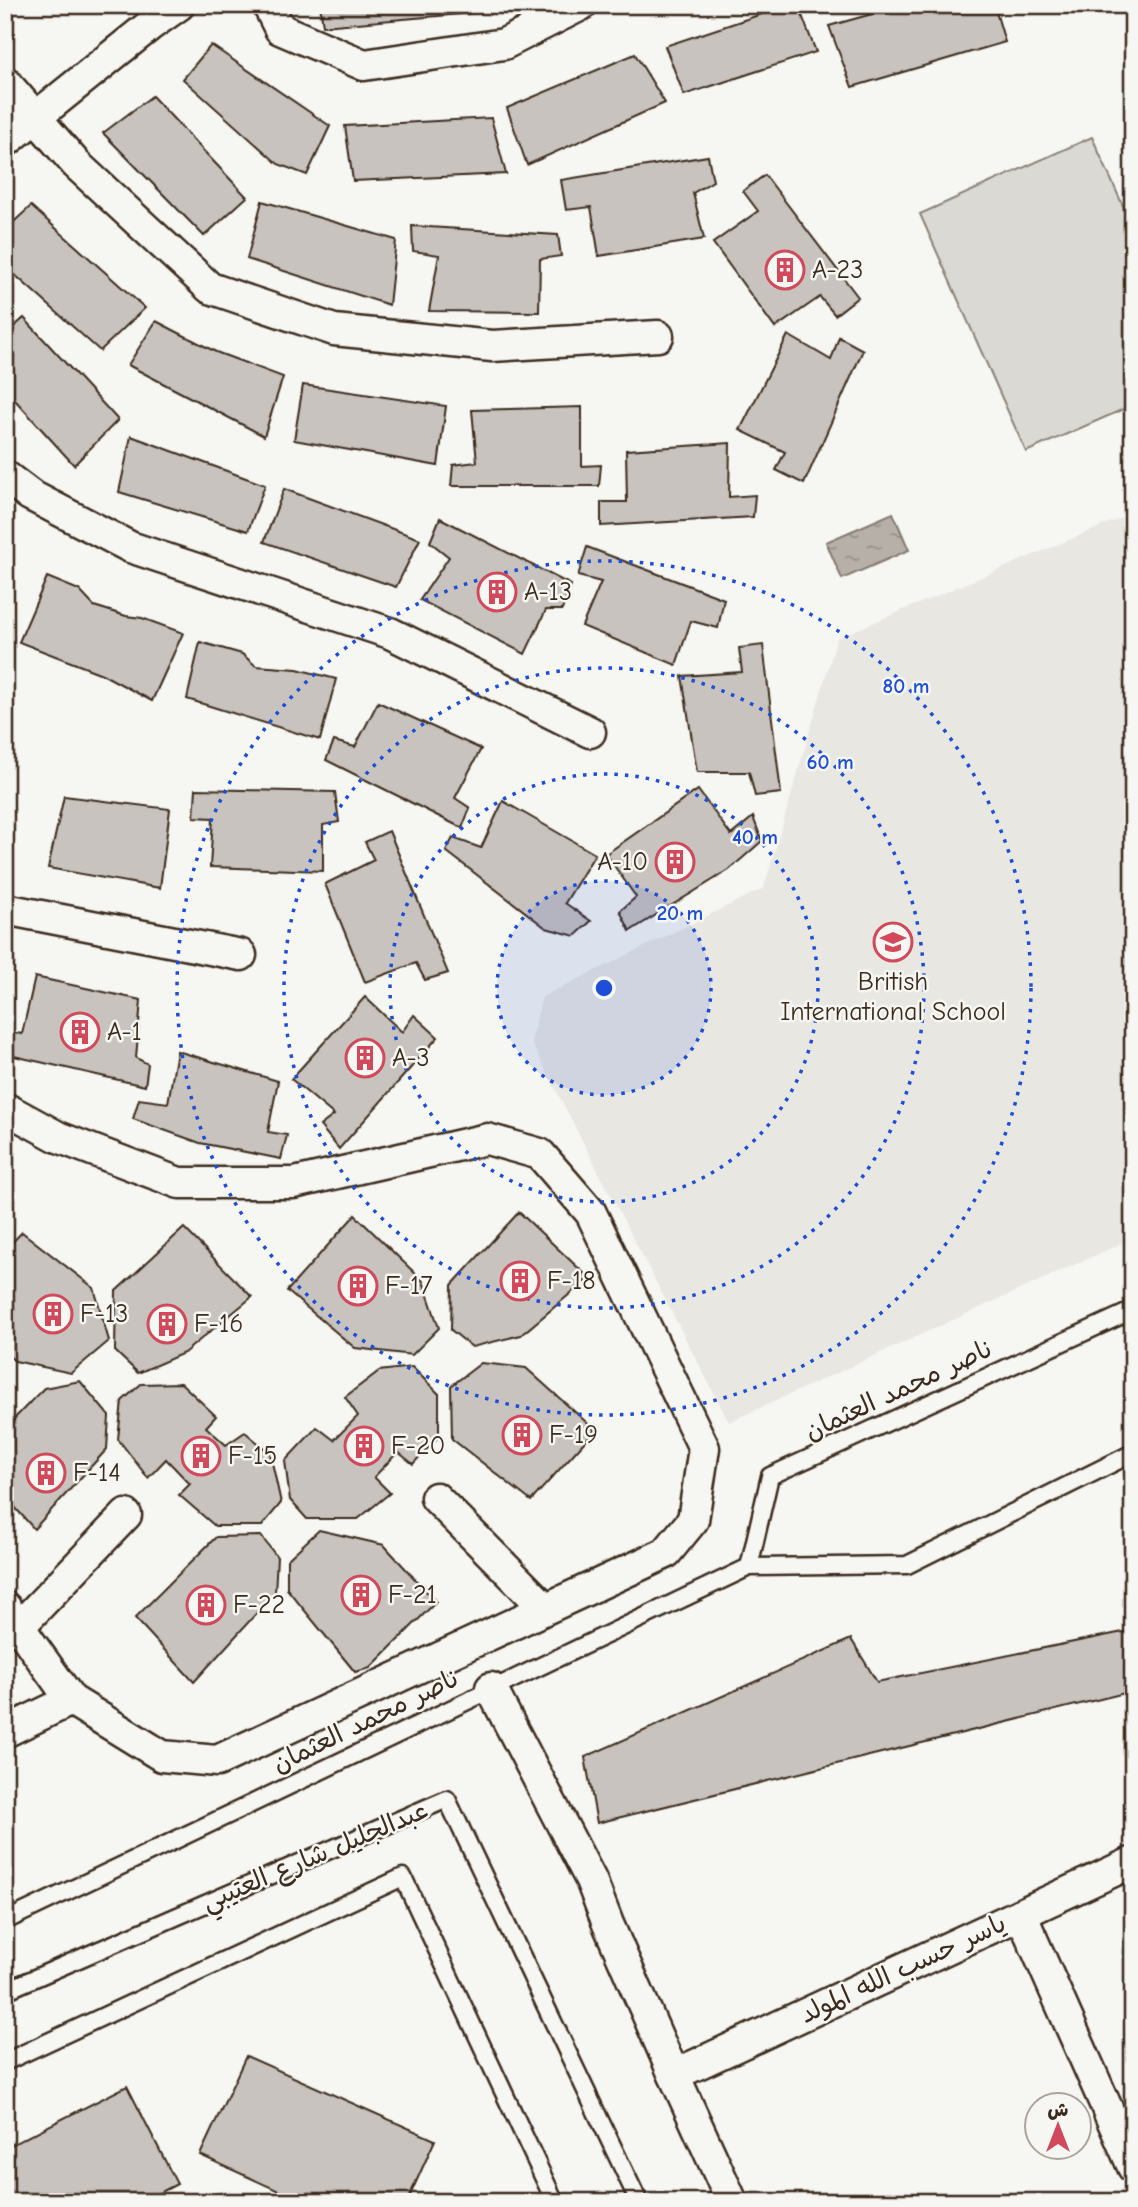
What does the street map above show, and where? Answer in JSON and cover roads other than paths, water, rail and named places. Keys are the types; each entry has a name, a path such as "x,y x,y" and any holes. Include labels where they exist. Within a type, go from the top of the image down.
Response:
{"street":[{"path":"5,142 179,5"},
{"path":"268,5 280,29 364,65 504,44 581,5"},
{"path":"5,82 76,164 210,288 334,330 492,346 658,336"},
{"path":"5,476 30,495 130,547 390,633 590,732"},
{"path":"5,909 241,955"},
{"path":"5,1108 58,1137 178,1183 293,1183 487,1139 540,1154 591,1213 704,1448 693,1520 666,1553 217,1761 162,1756 71,1700 12,1617 126,1515"},
{"path":"436,1498 545,1608"},
{"path":"491,1688 591,1881 732,2202"},
{"path":"5,1732 71,1700"},
{"name":"ياسر حسب الله المولد","path":"674,2075 1133,1862"},
{"path":"1021,1914 1133,2167"}],"lane":[{"name":"ناصر محمد العثمان","path":"749,1567 770,1476 1133,1310"},
{"name":"ناصر محمد العثمان","path":"5,1921 749,1567 907,1565 1133,1453"},
{"name":"عبدالجليل شارع العتيبي","path":"5,1990 447,1799 639,2202"},
{"path":"5,2062 403,1877 555,2202"}],"water":[{"path":"893,513 909,550 842,579 826,542"}],"place":[{"name":"A-23","path":"785,270"},
{"name":"A-13","path":"497,592"},
{"name":"A-10","path":"675,862"},
{"name":"British International School","path":"893,942"},
{"name":"A-1","path":"80,1032"},
{"name":"A-3","path":"365,1058"},
{"name":"F-18","path":"520,1281"},
{"name":"F-17","path":"358,1286"},
{"name":"F-13","path":"53,1314"},
{"name":"F-16","path":"167,1324"},
{"name":"F-19","path":"522,1435"},
{"name":"F-20","path":"364,1446"},
{"name":"F-15","path":"201,1456"},
{"name":"F-14","path":"46,1473"},
{"name":"F-21","path":"361,1595"},
{"name":"F-22","path":"206,1605"}]}
